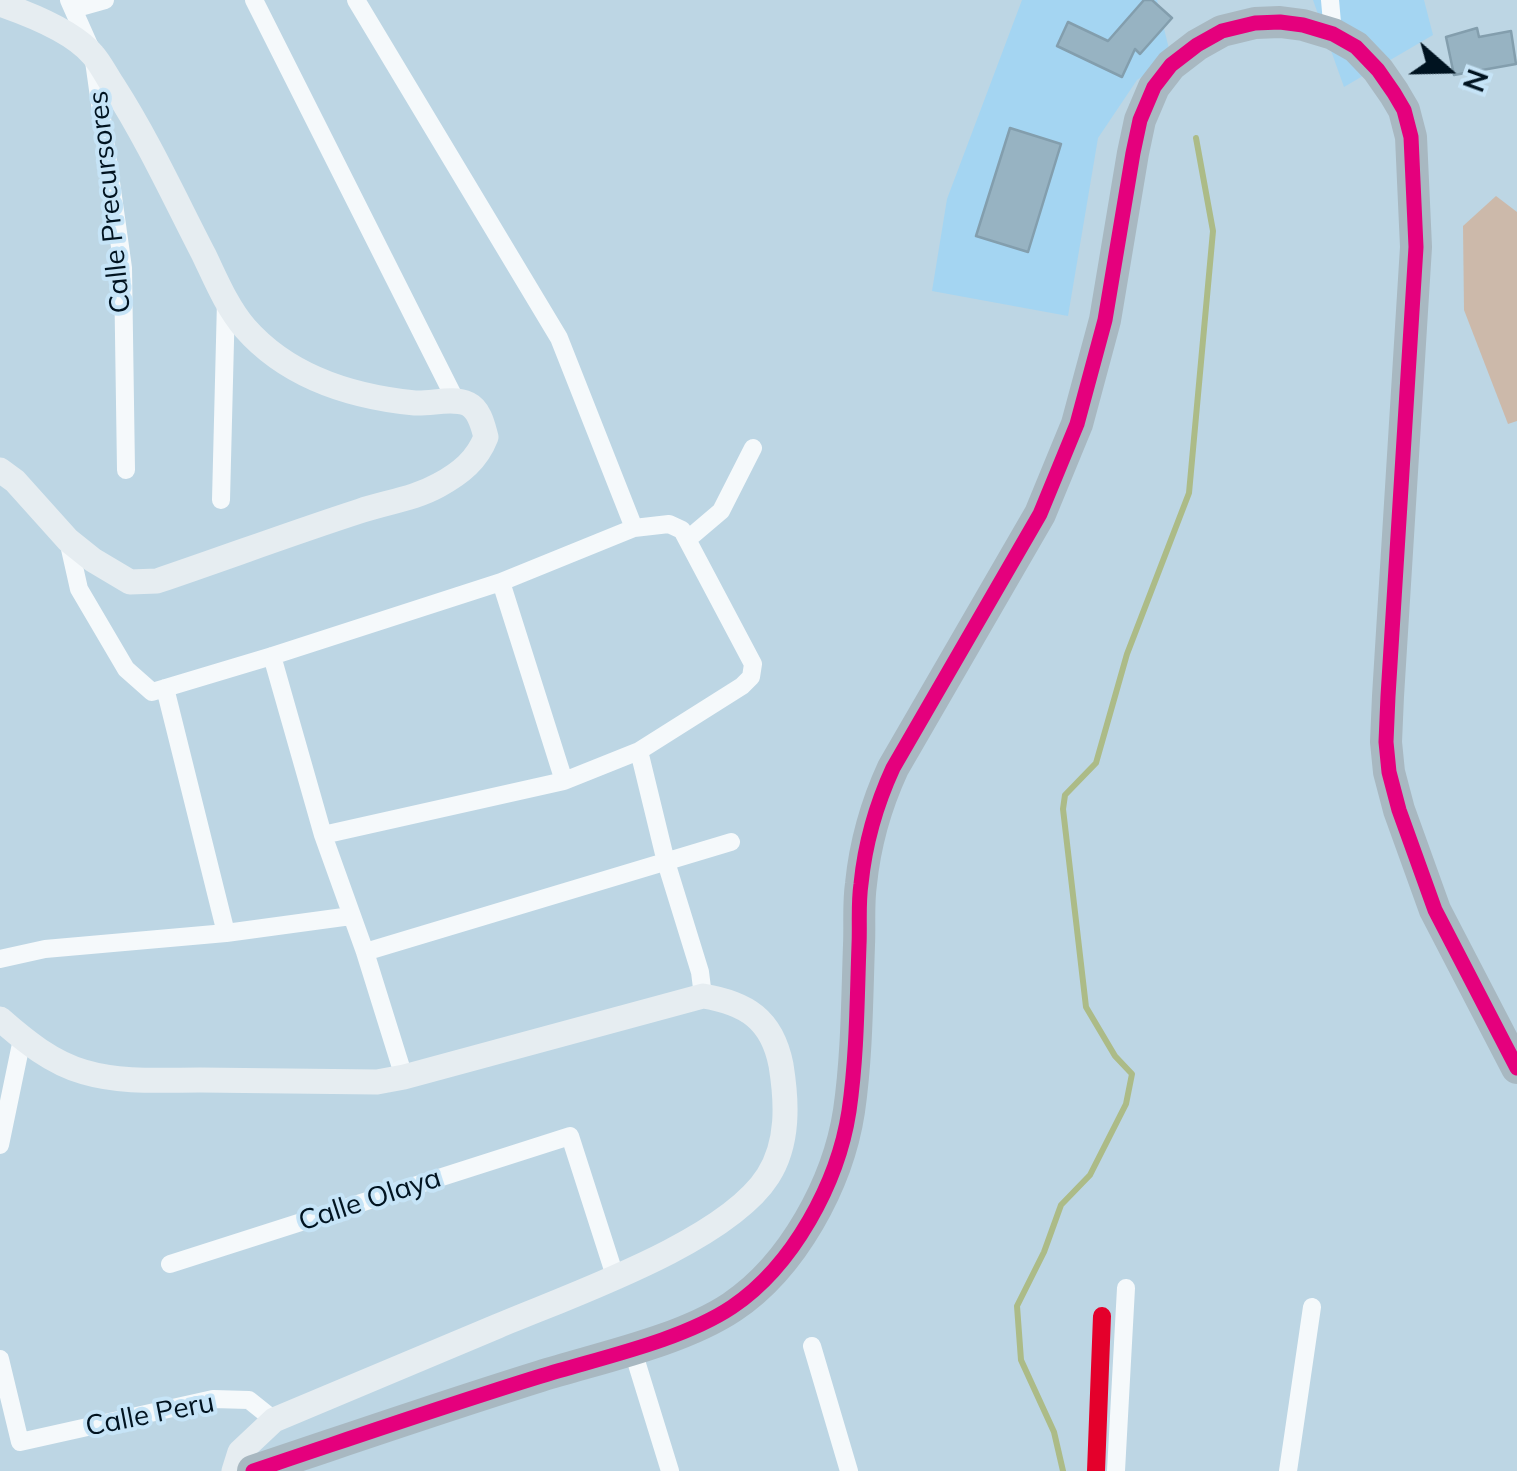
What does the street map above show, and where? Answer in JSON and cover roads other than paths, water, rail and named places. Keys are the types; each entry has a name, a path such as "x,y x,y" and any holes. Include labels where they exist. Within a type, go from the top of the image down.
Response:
{"highway":[{"path":"253,1471 694,1326 734,1306 760,1282 815,1214 840,1150 848,1114 855,1060 860,886 878,800 892,768 1040,514 1077,424 1105,320 1132,152 1154,87 1172,65 1222,31 1280,22 1333,34 1356,46 1378,70 1404,110 1411,137 1416,247 1388,696 1389,772 1436,910 1517,1068"}],"main road":[{"path":"0,4 29,14 92,54 134,118 226,300 246,328 299,373 382,400 468,404 475,409 486,437 470,464 406,500 364,509 157,581 130,582 93,560 68,540 0,470"},
{"path":"0,1019 53,1060 115,1078 377,1082 702,996 729,1000 749,1010 768,1028 780,1060 785,1095 784,1133 768,1175 752,1195 699,1236 615,1276 274,1420 240,1452 234,1471"}],"street":[{"path":"71,4 105,0"},
{"path":"254,0 456,401"},
{"path":"356,0 559,338 634,528"},
{"path":"1330,0 1333,34"},
{"name":"Calle Precursores","path":"71,4 92,54 123,268 126,470"},
{"path":"221,500 226,300"},
{"path":"688,539 721,511 753,448"},
{"path":"68,540 79,589 126,669 152,692 501,582 634,528 668,524 682,530 753,664 751,677 742,686 639,751 564,781 323,835"},
{"path":"501,582 564,781"},
{"path":"272,656 323,835 366,952 404,1077"},
{"path":"165,688 226,933"},
{"path":"639,751 666,862 700,972 702,996"},
{"path":"366,952 731,842"},
{"path":"0,960 45,949 226,933 352,916"},
{"path":"0,1144 22,1039"},
{"name":"Calle Olaya","path":"170,1264 570,1136 615,1276"},
{"path":"1116,1471 1126,1288"},
{"path":"1288,1471 1312,1307"},
{"path":"812,1346 849,1471"},
{"path":"632,1348 669,1468 647,1471"},
{"name":"Calle Peru","path":"0,1359 20,1442 214,1398 250,1400 274,1420"}],"waterway":[{"path":"1063,1471 1054,1432 1021,1360 1017,1306 1044,1252 1061,1205 1090,1175 1126,1104 1132,1074 1115,1056 1086,1007 1063,809 1065,795 1096,763 1127,654 1189,493 1213,231 1196,138"}]}
